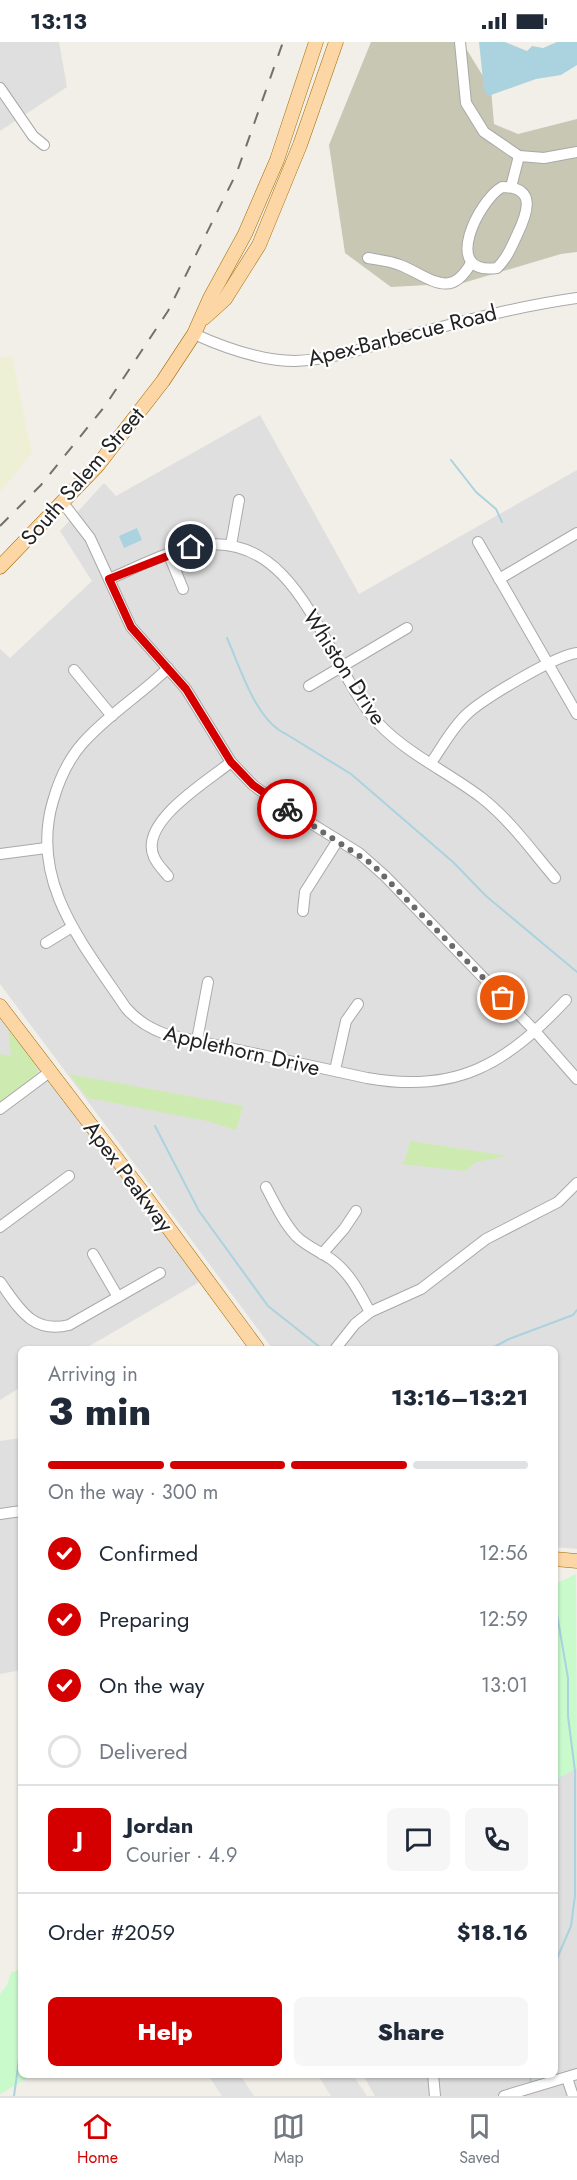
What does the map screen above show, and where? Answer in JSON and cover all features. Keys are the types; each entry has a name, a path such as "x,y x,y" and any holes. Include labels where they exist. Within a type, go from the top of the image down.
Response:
{"main road":[{"name":"South Salem Street","path":"0,567 98,465 163,381 197,328 210,298 245,234 277,160 316,42"},
{"name":"South Salem Street","path":"197,328 225,299 258,246 300,145 336,42"},
{"name":"Apex Peakway","path":"0,1005 256,1346"},
{"path":"558,1559 577,1561"}],"street":[{"path":"460,42 466,103 484,132 519,156 544,158 577,152"},
{"path":"0,88 33,136 44,145"},
{"path":"511,187 519,156"},
{"path":"502,187 511,187 525,196 528,204 526,215 506,258 497,268 482,268 471,263 467,257 466,248 480,213 494,192 502,187"},
{"path":"368,258 399,265 437,284 445,284 463,277 471,263"},
{"name":"Apex-Barbecue Road","path":"197,328 232,350 254,356 276,360 316,359 358,350 503,310 577,298"},
{"path":"231,545 238,500"},
{"path":"63,503 90,538 131,627 186,689 231,762 253,785 338,840 385,876 534,1030 577,1079"},
{"path":"498,579 577,533"},
{"path":"478,542 577,714"},
{"name":"Whiston Drive","path":"109,579 169,555 202,545 231,545 257,554 284,574 292,583 363,703 380,725 405,747 467,787 494,808 555,878"},
{"path":"169,555 183,589"},
{"path":"309,686 407,628"},
{"path":"431,763 468,713 548,663 570,653 577,653"},
{"name":"Applethorn Drive","path":"168,668 81,745 64,772 51,805 47,824 46,848 57,898 72,927 132,1016 153,1029 197,1040 391,1082 417,1083 441,1081 464,1075 490,1064 515,1048 566,1000"},
{"path":"74,670 112,716"},
{"path":"168,876 154,858 152,850 154,832 167,814 231,762"},
{"path":"303,911 305,892 338,840"},
{"path":"0,854 46,848"},
{"path":"46,943 72,927"},
{"path":"197,1040 208,982"},
{"path":"335,1070 346,1021 357,1004"},
{"path":"0,1109 51,1071"},
{"path":"0,1227 69,1176"},
{"path":"338,1346 355,1324 370,1312 421,1289 486,1239 558,1202 577,1183"},
{"path":"266,1187 290,1229 303,1242 349,1276 370,1312"},
{"path":"322,1254 356,1211"},
{"path":"93,1254 118,1297"},
{"path":"0,1282 26,1315 34,1322 51,1327 69,1324 160,1273"},
{"path":"0,1514 18,1511"},
{"path":"504,2096 572,2076 573,2096"},
{"path":"433,2078 435,2096"}],"shaded area":[{"path":"0,42 59,42 67,87 0,131"},
{"path":"371,42 462,42 491,89 494,124 518,134 577,119 577,252 561,254 463,283 391,287 345,253 329,145"},
{"path":"12,356 32,453 0,492 0,357"},
{"path":"260,415 359,594 577,470 577,1549 558,1547 558,1346 271,1346 0,984 0,649 10,658 92,581 60,531 104,483 116,496"},
{"path":"0,1016 201,1281 89,1346 18,1346 18,1389 0,1400"},
{"path":"18,1438 18,1671 0,1674 0,1441"},
{"path":"577,1752 577,2096 375,2096 365,2078 558,2078 558,1763"},
{"path":"210,2078 242,2078 254,2096 222,2096"},
{"path":"320,2078 355,2078 367,2096 331,2096"}],"green space":[{"path":"8,1030 33,1060 38,1072 33,1079 0,1103 0,1054 11,1056"},
{"path":"69,1074 243,1106 236,1130 207,1121 88,1098"},
{"path":"410,1141 507,1156 476,1162 465,1171 401,1164 405,1160"},
{"path":"576,1574 577,1768 558,1778 558,1583"},
{"path":"18,1969 18,2078 28,2078 0,2094 0,1994 7,1985 11,1972"}],"water":[{"path":"479,42 505,42 527,51 532,46 543,48 557,42 577,42 577,65 561,75 536,79 488,96 484,90"},
{"path":"137,528 142,540 124,548 119,536"}],"waterway":[{"path":"451,460 476,492 496,509 502,522"},
{"path":"227,638 250,692 266,718 275,727 351,774 453,862 486,896 577,972"},
{"path":"155,1126 199,1211 268,1306 318,1346"},
{"path":"496,1346 573,1315 577,1310"},
{"path":"558,1620 568,1678 568,1716 575,1771 575,1896 571,1926 558,1956"},
{"path":"14,2096 18,2067"},
{"path":"530,2078 531,2084"}],"railway":[{"path":"0,526 41,485 105,406 168,311 237,172 283,42"}],"way so far":[{"path":"287,809 372,864 503,998"}],"route":[{"path":"191,547 109,579 112,588 131,627 186,689 231,762 253,785 287,809"}]}
